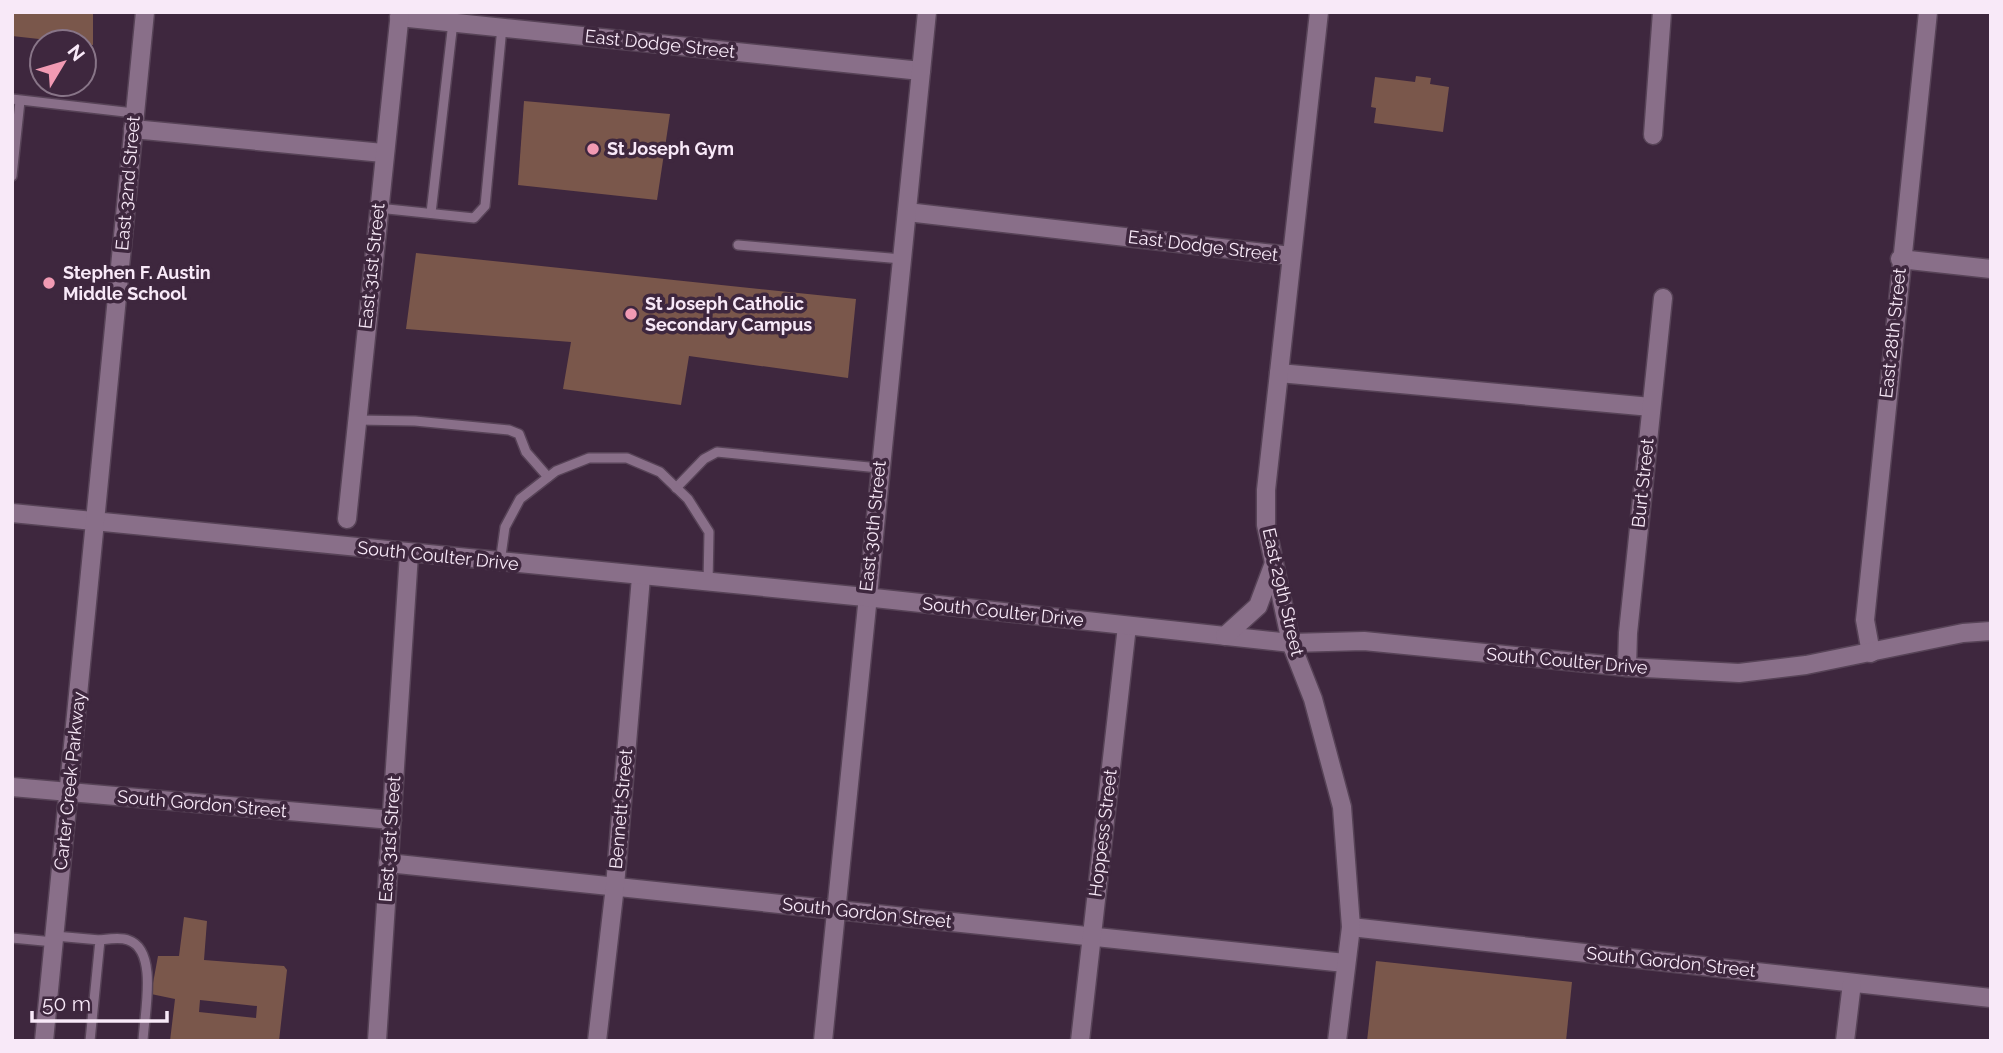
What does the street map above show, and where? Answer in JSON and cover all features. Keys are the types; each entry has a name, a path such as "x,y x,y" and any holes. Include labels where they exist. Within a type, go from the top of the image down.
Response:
{"street":[{"name":"East 32nd Street","path":"96,521 145,12"},
{"name":"East 30th Street","path":"823,1041 865,597 927,12"},
{"name":"East 29th Street","path":"1319,12 1266,490 1266,525 1291,643 1314,699 1334,767 1342,807 1351,926 1337,1041"},
{"path":"1653,135 1662,12"},
{"name":"East 28th Street","path":"1871,653 1865,620 1900,259 1928,12"},
{"name":"East Dodge Street","path":"400,15 921,71"},
{"name":"East 31st Street","path":"347,519 383,153 400,15"},
{"path":"134,121 383,153"},
{"name":"East Dodge Street","path":"907,212 1291,256"},
{"path":"1900,259 1991,269"},
{"name":"Burt Street","path":"1627,667 1663,299"},
{"path":"1279,373 1651,407"},
{"name":"South Coulter Drive","path":"12,513 865,597 1291,643 1364,641 1627,667 1739,673 1871,653 1963,633 1991,631"},
{"name":"Carter Creek Parkway","path":"44,1041 96,521"},
{"name":"East 31st Street","path":"377,1041 409,554"},
{"path":"1226,636 1258,606 1273,566"},
{"name":"Bennett Street","path":"597,1041 615,886 641,577"},
{"name":"Hoppess Street","path":"1080,1041 1127,625"},
{"name":"South Gordon Street","path":"12,788 392,820"},
{"name":"South Gordon Street","path":"388,863 1091,939 1345,963"},
{"name":"South Gordon Street","path":"1351,926 1991,998"},
{"path":"1845,1041 1853,983"}],"lane":[{"path":"431,214 453,22"},
{"path":"378,208 474,218 481,214 485,206 502,27"},
{"path":"12,176 16,100 134,121"},
{"path":"738,245 902,259"},
{"path":"356,420 415,421 509,430 519,434 526,452 548,477"},
{"path":"676,488 704,459 717,452 879,468"},
{"path":"500,563 505,527 520,499 548,477 589,458 627,458 660,472 688,499 709,532 708,583"},
{"path":"12,938 126,939 139,946 148,966 143,1041"},
{"path":"90,1041 100,940"}],"building":[{"path":"12,12 93,12 93,28 28,28 28,38 12,36"},
{"path":"1416,76 1431,78 1430,84 1449,87 1443,132 1374,123 1376,108 1371,107 1375,77 1415,82"},
{"name":"St Joseph Gym","path":"524,101 670,114 657,200 518,185"},
{"name":"St Joseph Catholic Secondary Campus","path":"416,253 856,299 848,378 689,356 681,405 563,389 571,342 406,329"},
{"path":"184,917 207,921 204,960 284,966 287,970 279,1041 170,1041 175,999 151,994 158,956 179,956","holes":["200,1000 257,1006 256,1018 199,1012"]},
{"path":"1376,961 1572,982 1566,1041 1367,1041"}],"place":[{"name":"St Joseph Gym","path":"593,149"},
{"name":"Stephen F. Austin Middle School","path":"49,283"},
{"name":"St Joseph Catholic Secondary Campus","path":"631,314"}]}
